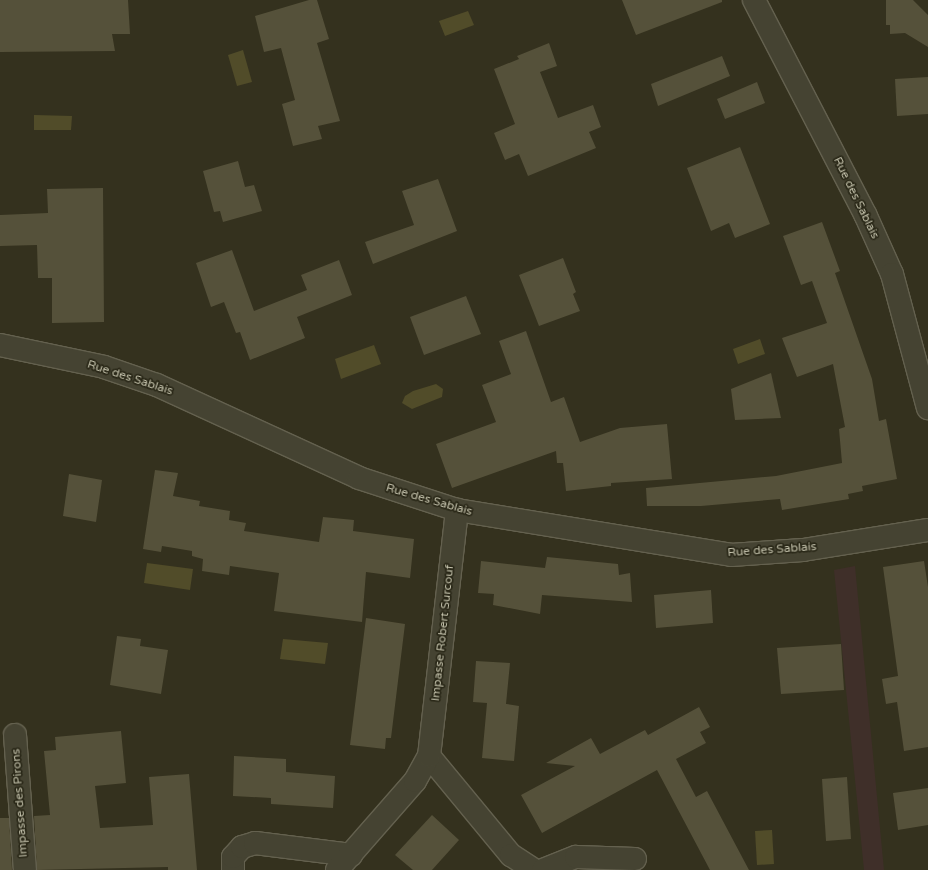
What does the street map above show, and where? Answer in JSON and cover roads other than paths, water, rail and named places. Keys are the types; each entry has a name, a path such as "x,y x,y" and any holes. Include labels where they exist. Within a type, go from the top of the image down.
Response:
{"street":[{"name":"Rue des Sablais","path":"754,0 866,214 892,274 928,408"},
{"name":"Rue des Sablais","path":"0,345 104,367 157,385 359,478 457,510 731,555 803,550 928,530"},
{"name":"Impasse Robert Surcouf","path":"233,870 233,858 242,847 255,843 344,862 415,781 429,756 457,510"},
{"name":"Impasse des Pirons","path":"15,735 25,870"},
{"path":"429,756 511,855 534,870"},
{"path":"543,870 576,857 635,859"}]}
